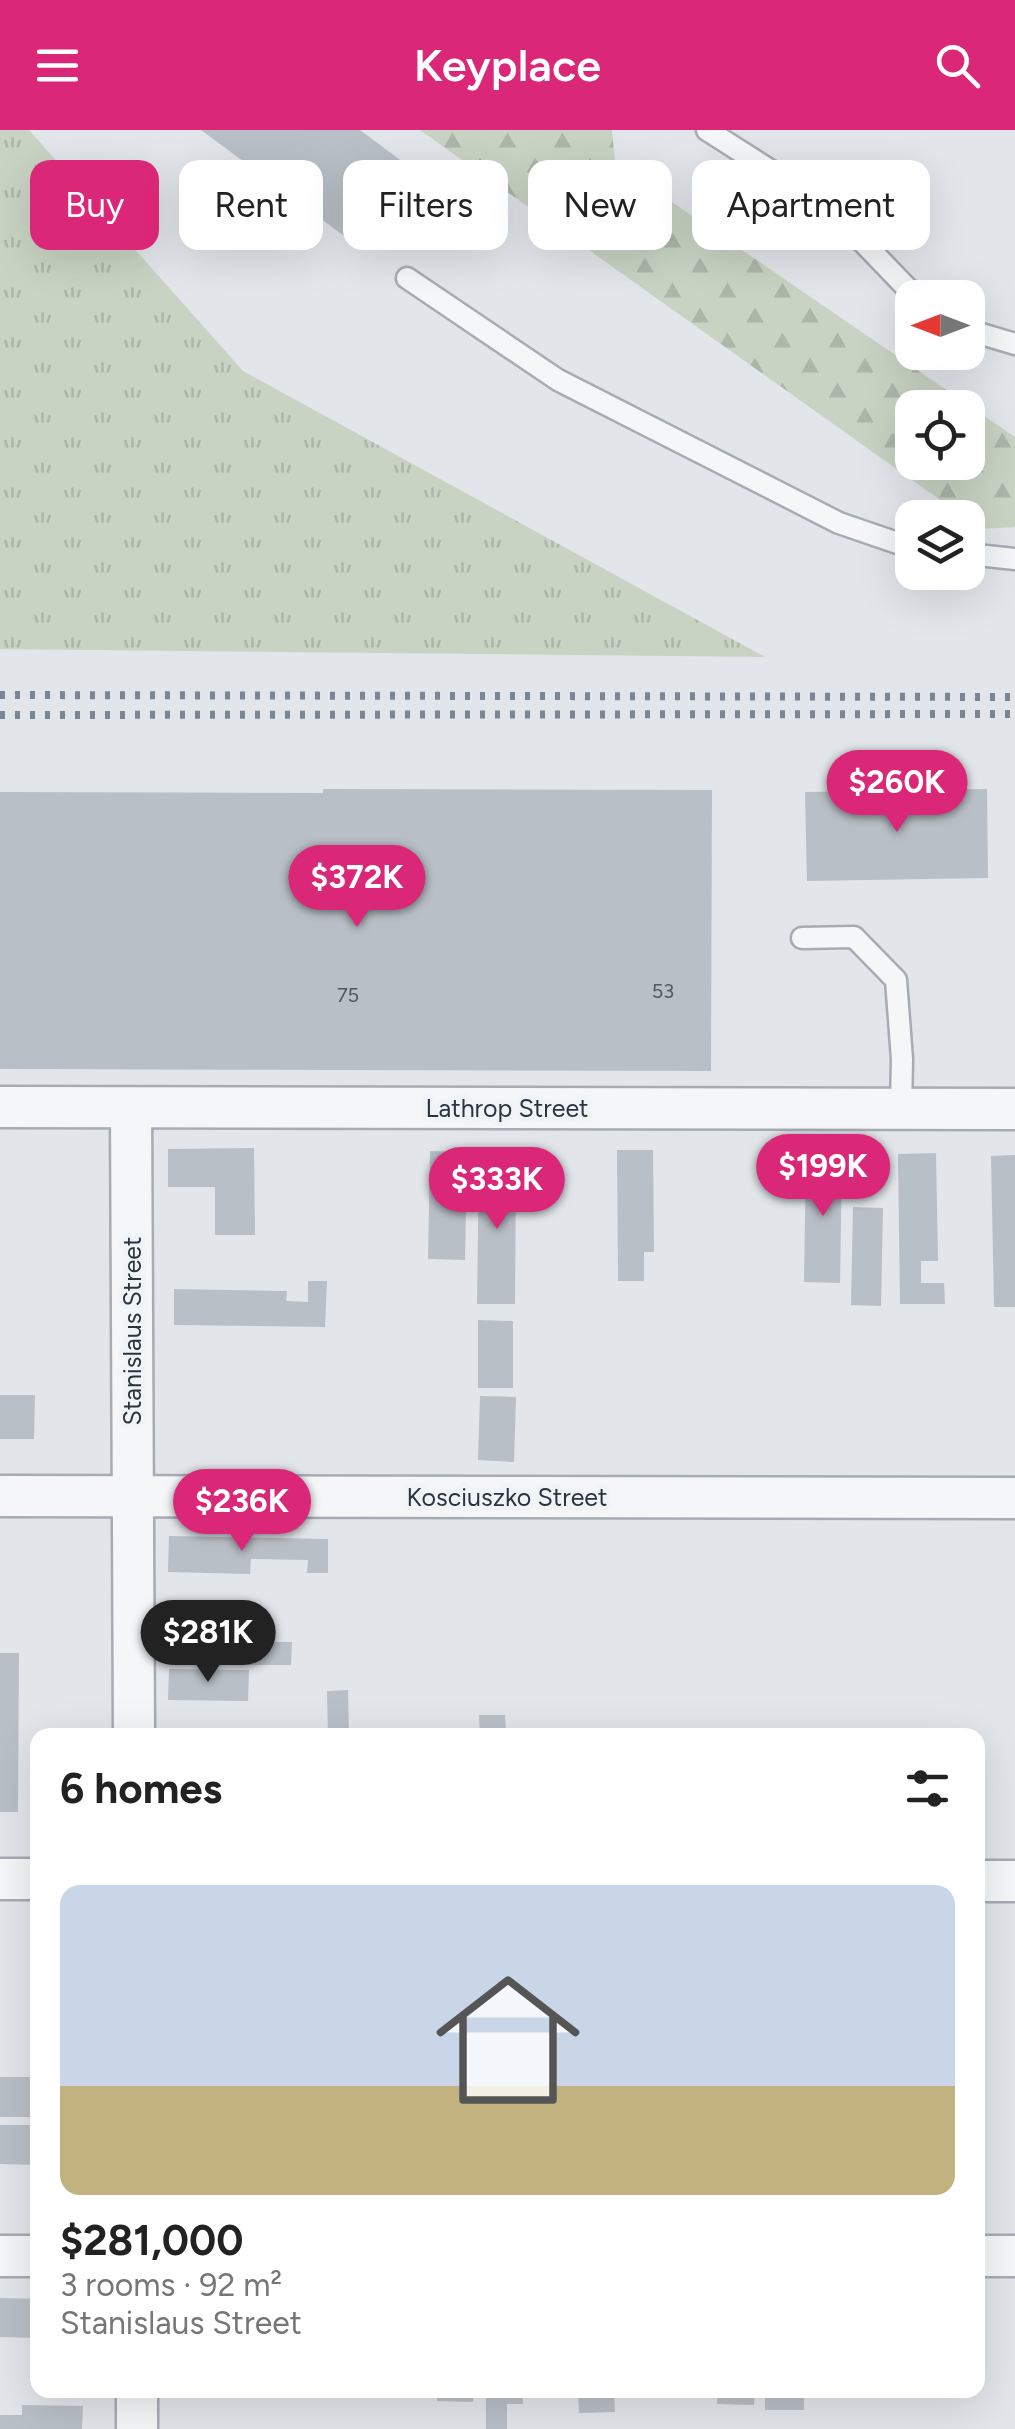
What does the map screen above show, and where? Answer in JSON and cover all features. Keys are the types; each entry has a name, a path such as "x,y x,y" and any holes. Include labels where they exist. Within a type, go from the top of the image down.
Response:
{"street":[{"name":"Lathrop Street","path":"0,1107 1015,1109"},
{"name":"Stanislaus Street","path":"130,1108 134,1728"},
{"name":"Kosciuszko Street","path":"0,1496 1015,1498"},
{"path":"0,1878 30,1879"},
{"path":"985,1881 1015,1881"},
{"path":"0,2256 30,2256"},
{"path":"985,2256 1015,2256"},
{"path":"137,2398 138,2429"}],"lane":[{"path":"707,130 831,210 899,280"},
{"path":"408,278 558,380 839,523 895,542"},
{"path":"985,335 1015,344"},
{"path":"985,556 1015,560"},
{"path":"802,938 854,937 896,980 901,1109"}],"green space":[{"path":"0,130 29,130 56,160 30,160 30,250 136,250 243,371 765,657 0,649"},
{"path":"420,130 612,130 615,160 528,160 528,207 508,193 508,160 462,160"},
{"path":"672,202 692,216 692,250 742,250 895,355 895,370 917,370 946,390 895,390 895,468 589,250 672,250"},
{"path":"985,416 1015,437 1015,527 985,529 985,500 940,500 912,480 985,480"}],"building":[{"path":"201,130 360,130 400,160 343,160 343,235 323,220 323,160 242,160"},
{"path":"323,789 712,790 711,1071 0,1069 0,792 323,793"},
{"path":"987,789 988,878 807,881 805,792"},
{"path":"254,1148 255,1235 215,1235 215,1187 168,1187 168,1149"},
{"path":"617,1150 653,1150 654,1252 644,1252 644,1281 618,1281"},
{"path":"430,1151 467,1152 465,1260 428,1259"},
{"path":"936,1153 938,1261 921,1261 921,1283 944,1283 945,1304 900,1304 898,1154"},
{"path":"806,1155 842,1156 840,1283 804,1282"},
{"path":"1015,1155 1015,1307 994,1307 991,1156"},
{"path":"479,1159 516,1159 515,1304 477,1304"},
{"path":"853,1207 883,1208 881,1306 851,1305"},
{"path":"308,1281 327,1281 325,1327 174,1325 174,1289 287,1291 286,1301 308,1302"},
{"path":"478,1320 513,1321 513,1388 478,1388"},
{"path":"0,1395 35,1395 34,1439 0,1439"},
{"path":"480,1396 516,1397 514,1462 478,1460"},
{"path":"169,1536 328,1539 328,1573 307,1573 308,1560 251,1559 250,1574 168,1572"},
{"path":"170,1628 270,1629 270,1642 292,1642 291,1665 170,1665"},
{"path":"0,1653 19,1653 18,1812 0,1812"},
{"path":"169,1669 249,1670 248,1701 168,1700"},
{"path":"348,1690 349,1728 328,1728 327,1691"},
{"path":"479,1715 505,1715 506,1728 480,1728"},
{"path":"0,2077 30,2077 30,2117 0,2117"},
{"path":"0,2125 30,2125 30,2165 0,2164"},
{"path":"0,2298 30,2299 30,2338 0,2337"},
{"path":"437,2398 473,2398 473,2402"},
{"path":"486,2398 523,2398 523,2404 507,2404 507,2429 486,2429"},
{"path":"578,2398 614,2398 615,2412 579,2413"},
{"path":"717,2398 754,2398 754,2405 717,2404"},
{"path":"765,2398 804,2398 804,2410 765,2410"},
{"path":"22,2405 83,2406 82,2429 0,2429 0,2415 22,2415"}],"railway":[{"path":"0,695 1015,697"},
{"path":"0,715 1015,714"}]}
